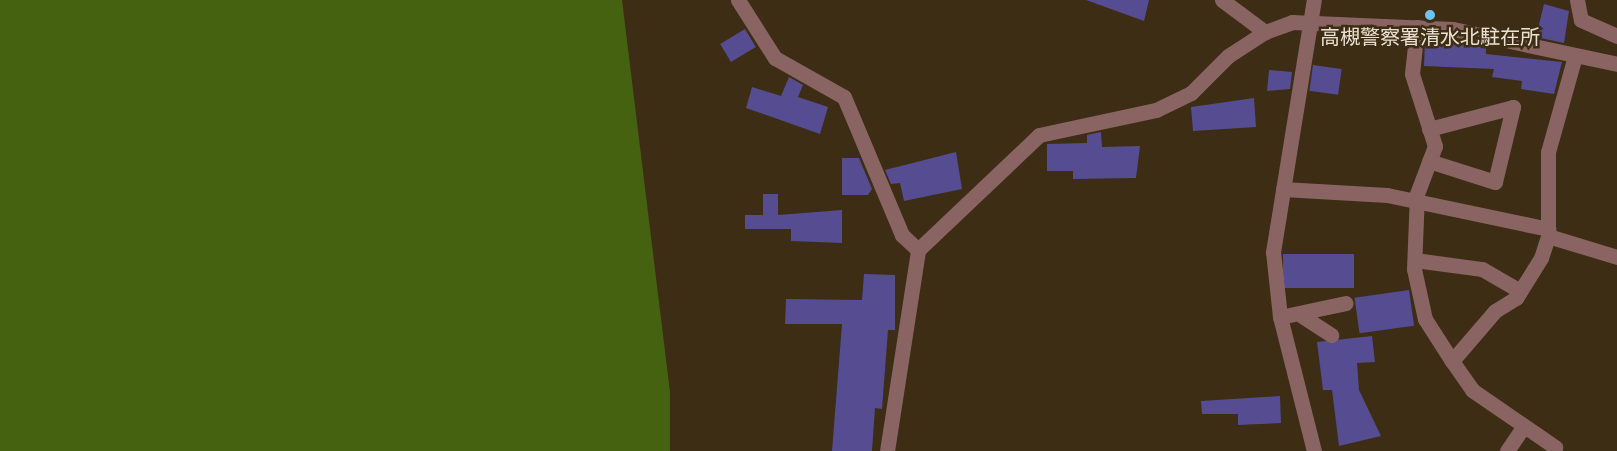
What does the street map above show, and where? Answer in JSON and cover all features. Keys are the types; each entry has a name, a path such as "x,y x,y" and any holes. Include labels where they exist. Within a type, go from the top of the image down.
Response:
{"street":[{"path":"738,0 775,58 844,96 902,235 918,250"},
{"path":"1222,0 1265,32"},
{"path":"1314,0 1273,252 1280,317 1314,451"},
{"path":"1576,0 1581,20 1617,36"},
{"path":"887,451 918,250 1039,135 1156,110 1191,93 1228,56 1265,32 1292,22 1453,29 1617,64"},
{"path":"1417,27 1412,74 1435,146 1417,203 1415,260 1425,319 1472,390 1555,447"},
{"path":"1452,361 1457,348 1521,291 1548,233 1548,152 1575,56"},
{"path":"1429,129 1513,107 1495,182 1429,161"},
{"path":"1282,189 1387,195 1548,233 1617,256"},
{"path":"1415,260 1482,269 1521,291"},
{"path":"1280,317 1302,316 1346,303"},
{"path":"1302,316 1331,335"},
{"path":"1507,451 1524,426"}],"green space":[{"path":"0,0 622,0 670,392 670,451 0,451"}],"building":[{"path":"1086,0 1149,0 1144,21"},
{"path":"1544,4 1569,11 1564,43 1536,37"},
{"path":"745,29 756,47 731,62 720,44"},
{"path":"1425,40 1457,40 1486,46 1486,54 1562,62 1554,94 1521,89 1522,81 1492,77 1494,69 1424,66"},
{"path":"1313,65 1342,69 1338,95 1309,91"},
{"path":"1269,70 1292,72 1290,89 1267,91"},
{"path":"789,77 803,85 798,97 828,107 820,134 746,108 752,87 781,96"},
{"path":"1254,98 1256,127 1193,131 1191,107"},
{"path":"1101,132 1102,147 1140,146 1136,178 1073,179 1073,171 1047,171 1047,144 1087,143 1087,135"},
{"path":"956,152 962,189 904,201 900,183 891,184 885,170"},
{"path":"842,158 859,158 872,189 868,195 842,195"},
{"path":"763,194 778,194 778,215 842,210 842,243 791,241 791,229 745,229 745,215 763,215"},
{"path":"1283,254 1354,254 1354,288 1283,288"},
{"path":"864,274 895,275 895,330 888,330 882,409 875,408 872,451 832,451 842,324 785,324 786,299 862,300"},
{"path":"1409,290 1414,326 1360,333 1355,298"},
{"path":"1372,336 1375,362 1357,363 1359,390 1381,436 1339,446 1332,390 1323,390 1317,342"},
{"path":"1280,396 1281,423 1238,425 1238,414 1202,414 1201,401"}],"place":[{"name":"高槻警察署清水北駐在所","path":"1430,15"}]}
